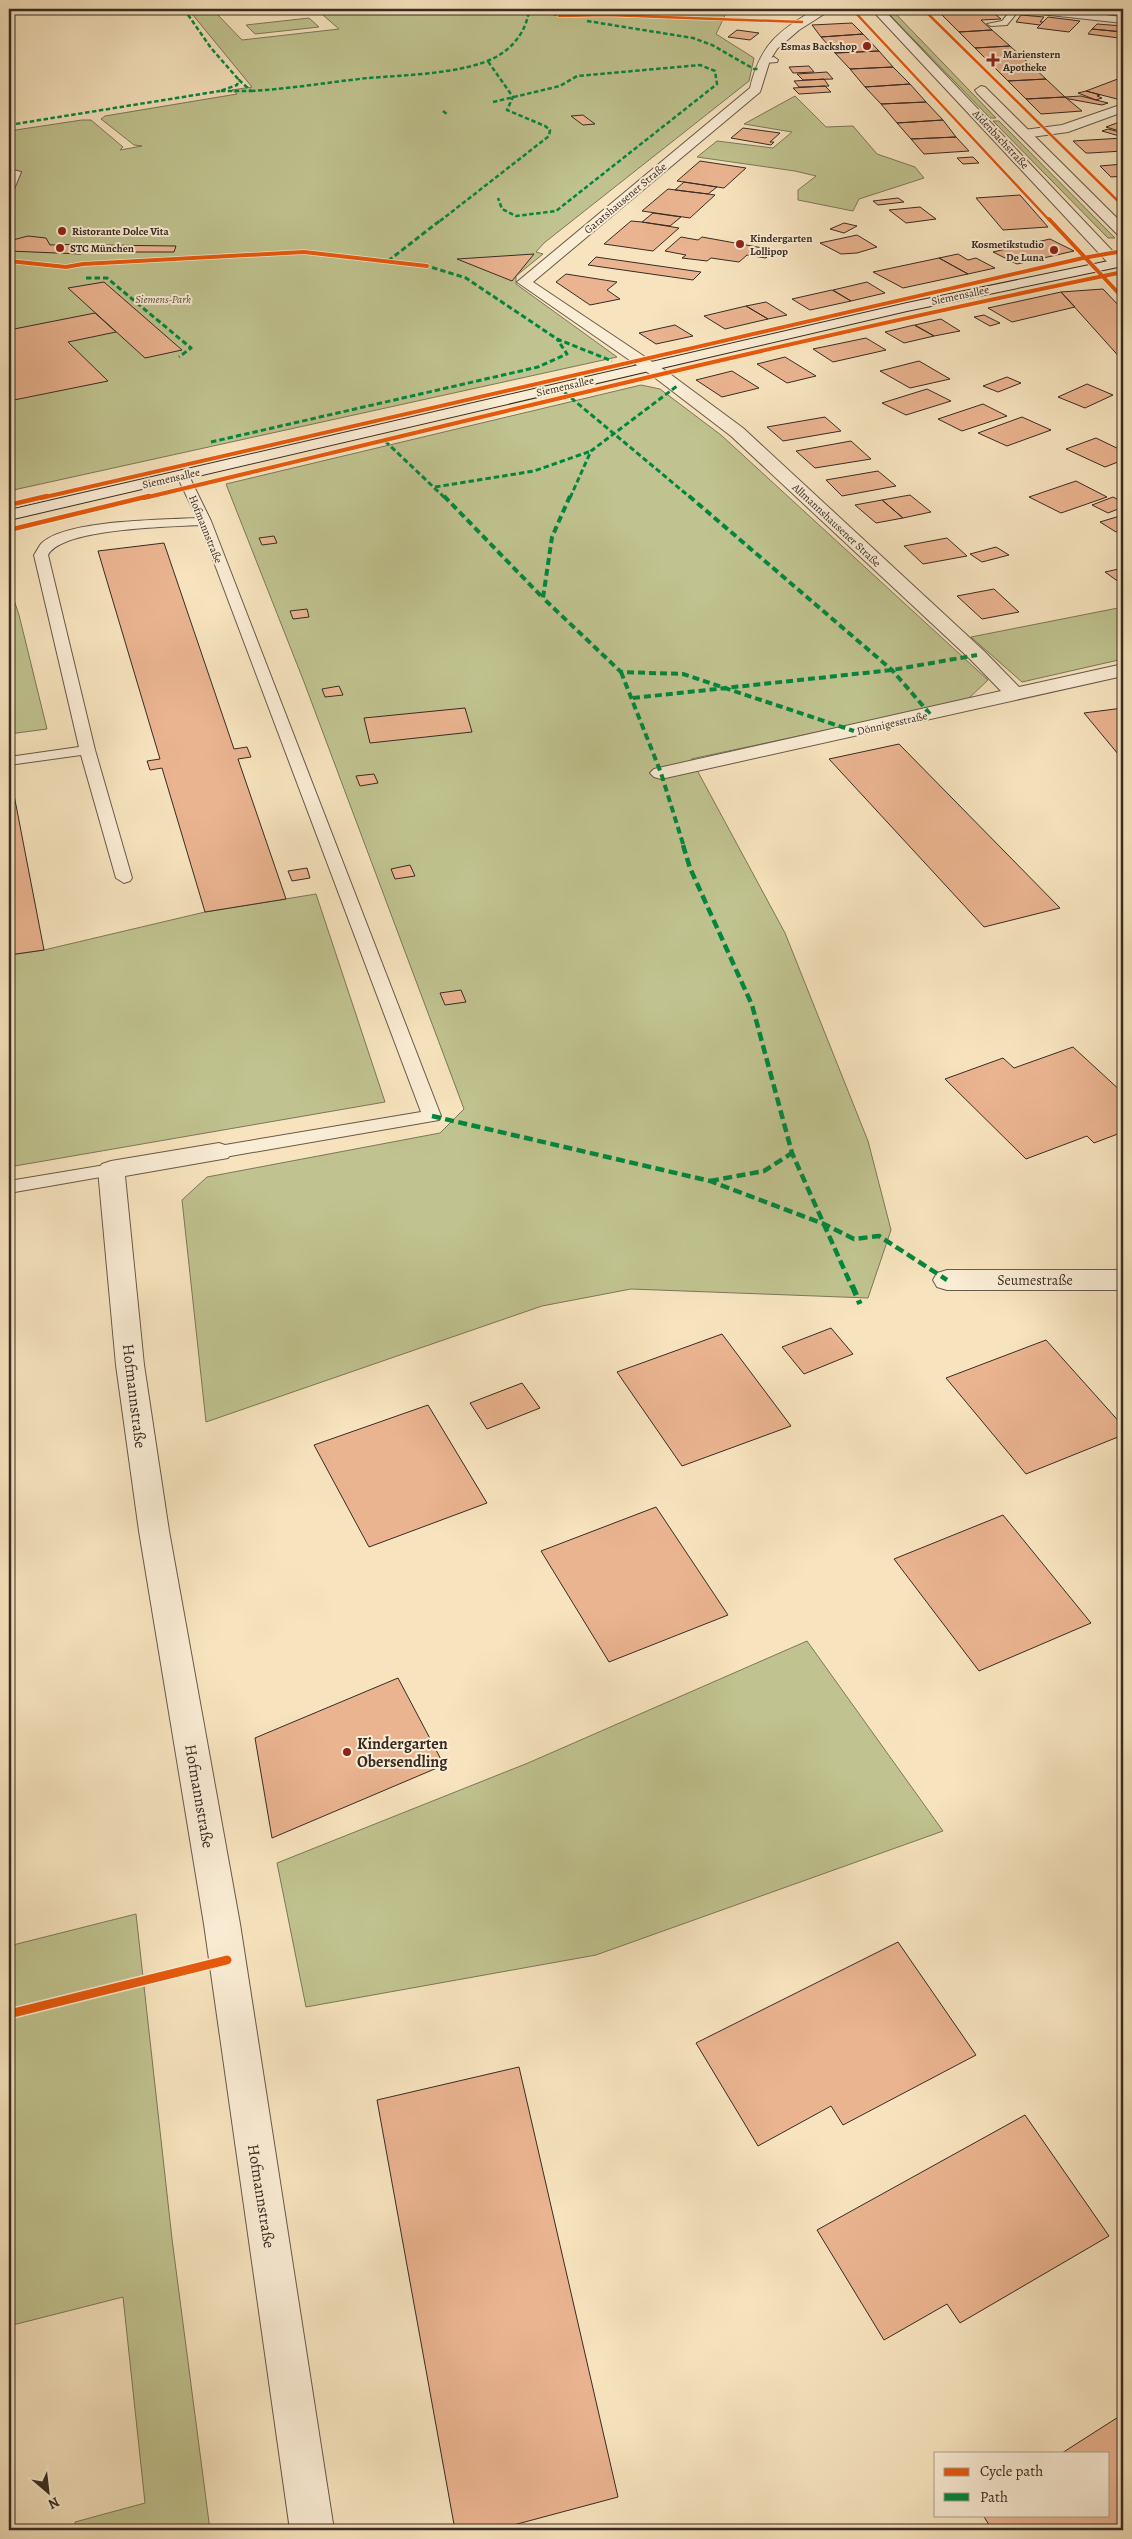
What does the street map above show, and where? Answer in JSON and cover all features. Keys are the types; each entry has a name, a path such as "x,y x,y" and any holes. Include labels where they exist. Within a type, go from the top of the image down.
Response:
{"street":[{"name":"Garatshausener Straße","path":"648,366 524,282 756,89 760,69 770,60 769,50 809,17 826,9"},
{"name":"Aidenbachstraße","path":"877,9 1121,265"},
{"path":"1022,9 1123,20"},
{"name":"Aidenbachstraße","path":"974,84 1123,232"},
{"path":"1024,134 1064,129 1123,108"},
{"name":"Siemensallee","path":"9,515 906,307 1121,265"},
{"name":"Allmannshausener Straße","path":"648,366 737,432 970,648 1016,695"},
{"name":"Dönnigesstraße","path":"661,773 1123,670"},
{"path":"111,1170 219,1152"},
{"name":"Hofmannstraße","path":"111,1170 130,1365 150,1502 222,1924 312,2530"},
{"name":"Seumestraße","path":"947,1280 1123,1280"}],"lane":[{"path":"991,24 1004,23 1016,9"},
{"path":"9,189 12,171"},
{"name":"Hofmannstraße","path":"183,476 205,521 308,786 432,1116 219,1152"},
{"path":"124,878 87,750 41,555 47,546 65,537 92,531 205,521"},
{"path":"9,761 87,750"},
{"path":"9,1187 111,1170"}],"green space":[{"name":"Siemens-Park","path":"188,9 252,9 216,13 242,40 339,29 316,9 728,9 716,34 754,58 749,81 544,243 536,252 543,254 516,276 516,284 617,357 9,491 9,131 91,120 123,147 120,150 142,146 134,145 101,119 105,116 237,94 232,90 252,87"},
{"path":"892,10 996,118 990,118 886,11"},
{"path":"309,18 319,27 255,34 246,25"},
{"path":"795,96 826,127 853,126 877,154 915,167 924,178 859,199 853,211 798,200 798,190 816,176 795,171 697,157 717,141 773,148 792,132 744,124"},
{"path":"993,121 999,121 1115,238 1108,238"},
{"path":"641,385 660,389 721,435 988,680 967,700 691,759 785,933 868,1141 891,1230 868,1298 631,1289 542,1306 206,1422 182,1200 207,1177 440,1133 464,1109 304,682 226,484"},
{"path":"9,585 19,615 47,729 9,734"},
{"path":"1123,607 1123,659 1022,682 971,637"},
{"path":"316,894 385,1102 9,1167 9,955 44,950 205,912"},
{"path":"807,1641 943,1831 596,1955 306,2007 277,1863 528,1763"},
{"path":"136,1914 172,2239 210,2530 76,2530 75,2522 145,2503 123,2297 9,2326 9,1946"}],"building":[{"path":"991,11 1001,19 981,20 992,30 959,32 940,13"},
{"path":"1021,15 1044,17 1040,22 1043,22 1040,25 1016,22"},
{"path":"1048,17 1080,21 1069,32 1037,28"},
{"path":"852,23 863,34 821,37 812,25"},
{"path":"1097,24 1123,26 1123,32 1092,29"},
{"path":"1092,29 1123,32 1119,38 1088,34"},
{"path":"737,30 759,33 750,40 728,37"},
{"path":"992,30 1010,46 975,48 959,32"},
{"path":"863,34 879,51 835,53 821,37"},
{"path":"1010,46 1046,79 1008,81 975,48"},
{"path":"879,51 893,67 850,69 835,53"},
{"path":"809,66 814,72 793,73 789,67"},
{"path":"893,67 910,84 865,87 850,69"},
{"path":"827,72 833,79 803,80 797,74"},
{"path":"1123,77 1123,97 1117,99 1086,91"},
{"path":"824,79 829,86 799,87 794,81"},
{"path":"1046,79 1065,97 1026,99 1008,81"},
{"path":"910,84 926,102 881,104 865,87"},
{"path":"825,86 831,92 799,94 793,88"},
{"path":"1086,91 1100,95 1097,96 1102,98 1096,100 1078,93"},
{"path":"1081,96 1108,103 1102,105 1065,97"},
{"path":"1065,97 1082,111 1041,114 1026,99"},
{"path":"926,102 943,120 897,123 881,104"},
{"path":"583,115 595,124 583,125 571,116"},
{"path":"943,120 956,137 911,139 897,123"},
{"path":"1122,121 1123,132 1106,127"},
{"path":"743,128 780,133 770,142 774,142 771,145 731,138"},
{"path":"1108,129 1123,133 1123,137 1102,131"},
{"path":"956,137 969,151 924,154 911,139"},
{"path":"1123,138 1123,151 1090,153 1086,153 1073,141"},
{"path":"973,157 979,163 963,164 957,158"},
{"path":"700,161 746,168 724,188 677,181"},
{"path":"1123,164 1123,176 1111,177 1100,166"},
{"path":"684,182 717,187 708,194 675,190"},
{"path":"668,189 715,195 690,218 642,211"},
{"path":"1020,195 1048,227 1003,230 976,198"},
{"path":"898,198 904,202 878,205 873,201"},
{"path":"920,207 936,219 906,223 889,210"},
{"path":"653,213 681,217 670,226 642,222"},
{"path":"631,221 679,228 653,251 604,244"},
{"path":"844,223 857,226 844,233 830,229"},
{"path":"857,235 877,247 857,253 841,254 820,243"},
{"path":"28,236 46,238 50,245 85,244 81,254 9,251 9,241"},
{"path":"681,237 698,240 702,237 774,250 766,258 747,255 739,262 711,258 707,261 682,258 686,255 665,251"},
{"path":"1050,239 1074,251 1017,264 993,252"},
{"path":"97,245 176,246 174,252 94,252"},
{"path":"534,254 512,281 457,259 488,257"},
{"path":"958,254 968,260 976,258 995,268 968,274 939,258"},
{"path":"596,257 701,272 693,280 588,265"},
{"path":"939,258 968,274 903,288 873,272"},
{"path":"566,274 617,282 607,290 620,299 590,305 556,282"},
{"path":"104,282 182,350 145,358 68,288"},
{"path":"867,282 885,293 851,301 833,290"},
{"path":"1103,289 1123,310 1123,361 1061,292"},
{"path":"832,290 851,301 810,310 792,299"},
{"path":"1061,292 1075,307 1012,322 988,308"},
{"path":"766,302 787,315 768,319 746,306"},
{"path":"746,306 768,319 725,329 704,316"},
{"path":"95,313 116,332 68,342 108,381 9,401 9,330"},
{"path":"984,315 1000,323 990,326 974,317"},
{"path":"941,319 960,331 934,336 915,325"},
{"path":"675,325 693,336 656,344 639,333"},
{"path":"914,325 934,336 904,343 885,332"},
{"path":"866,338 886,350 833,362 813,349"},
{"path":"785,357 816,376 787,383 757,364"},
{"path":"919,361 950,379 910,388 880,371"},
{"path":"732,371 759,388 722,397 696,380"},
{"path":"1007,377 1021,383 998,392 983,386"},
{"path":"1087,384 1113,395 1085,408 1058,397"},
{"path":"927,389 951,401 906,415 882,403"},
{"path":"983,404 1007,416 962,431 938,419"},
{"path":"825,417 841,431 783,441 767,427"},
{"path":"1022,417 1051,430 1007,446 978,433"},
{"path":"1096,438 1123,451 1123,460 1105,467 1066,449"},
{"path":"851,441 871,459 815,468 796,451"},
{"path":"878,471 896,486 842,496 826,480"},
{"path":"1076,481 1107,497 1061,513 1029,497"},
{"path":"910,495 931,512 903,518 882,500"},
{"path":"1113,497 1123,502 1123,507 1108,513 1092,505"},
{"path":"882,500 903,518 876,523 855,505"},
{"path":"1123,515 1123,529 1116,532 1100,522"},
{"path":"274,536 277,543 262,545 259,538"},
{"path":"947,538 967,556 923,564 904,546"},
{"path":"164,543 234,749 247,747 251,757 238,759 286,899 205,912 162,768 150,770 147,761 160,759 98,551"},
{"path":"996,547 1009,555 982,562 970,554"},
{"path":"1123,568 1123,585 1105,572"},
{"path":"994,589 1019,612 982,619 957,596"},
{"path":"307,609 309,617 293,619 290,611"},
{"path":"339,686 343,695 325,697 322,689"},
{"path":"465,708 472,732 370,743 364,718"},
{"path":"1123,708 1123,760 1084,713"},
{"path":"899,744 1060,908 984,927 829,759"},
{"path":"9,769 44,950 9,955"},
{"path":"374,774 378,783 360,786 356,776"},
{"path":"410,865 415,876 395,879 391,869"},
{"path":"307,868 310,878 292,881 288,871"},
{"path":"461,990 466,1002 445,1005 440,993"},
{"path":"1073,1047 1123,1093 1123,1132 1094,1143 1087,1136 1026,1159 945,1079 1003,1058 1014,1068"},
{"path":"831,1328 853,1354 804,1374 782,1347"},
{"path":"722,1334 791,1426 682,1466 617,1372"},
{"path":"1046,1340 1123,1426 1123,1435 1026,1474 946,1378"},
{"path":"522,1383 540,1408 487,1429 470,1403"},
{"path":"428,1405 487,1503 369,1547 314,1445"},
{"path":"656,1507 728,1615 609,1662 541,1551"},
{"path":"1003,1515 1091,1623 979,1671 894,1559"},
{"name":"Kindergarten Obersendling","path":"398,1678 444,1765 272,1838 255,1738"},
{"path":"898,1942 976,2055 843,2125 831,2106 758,2146 696,2043"},
{"path":"519,2067 618,2497 495,2530 455,2530 377,2100"},
{"path":"1025,2115 1109,2236 960,2323 947,2304 884,2340 817,2230"},
{"path":"1123,2414 1123,2530 992,2530 984,2516 1110,2516 1110,2452 1064,2452"}],"marked path":[{"path":"184,9 211,48 239,80"},
{"path":"251,91 239,80 237,85 220,91 237,91 253,91 270,90 420,73 486,61 502,53 516,41 525,26 529,9"},
{"path":"532,9 562,16"},
{"path":"587,21 693,38 712,45 754,69 760,69"},
{"path":"388,261 549,136 550,130 545,126 507,110 513,97 487,60"},
{"path":"493,102 560,86 577,76 663,67 700,65 715,71 717,84 556,211 516,216 502,209 498,198"},
{"path":"9,125 220,91"},
{"path":"443,111 447,114"},
{"path":"424,265 466,278 557,339 612,361"},
{"path":"86,278 107,278 191,348 179,357"},
{"path":"211,442 538,367 567,354 557,339"},
{"path":"677,386 591,451 552,537 543,598 621,672 683,674 854,731"},
{"path":"558,387 615,433 892,670 930,714"},
{"path":"385,441 435,487 543,598"},
{"path":"435,487 534,471 591,451"},
{"path":"633,698 892,670 977,655"},
{"path":"621,672 661,773 690,868 752,1005 792,1153 860,1304"},
{"path":"432,1116 710,1181 824,1224 854,1239 879,1236 947,1280"},
{"path":"710,1181 764,1171 792,1153"}],"cycle path":[{"path":"852,9 1123,298"},
{"path":"923,9 1123,206"},
{"path":"559,16 607,15 802,22"},
{"path":"9,505 1083,258 1123,251"},
{"path":"9,261 66,267 83,264 304,252 427,266"},
{"path":"9,530 660,374 971,303 1123,272"},
{"path":"9,2014 227,1960"}],"place":[{"name":"Esmas Backshop","path":"867,46"},
{"name":"Marienstern Apotheke","path":"993,60"},
{"name":"Ristorante Dolce Vita","path":"62,231"},
{"name":"Kindergarten Lollipop","path":"740,244"},
{"name":"STC München","path":"60,248"},
{"name":"Kosmetikstudio De Luna","path":"1054,250"},
{"name":"Kindergarten Obersendling","path":"347,1752"}]}
